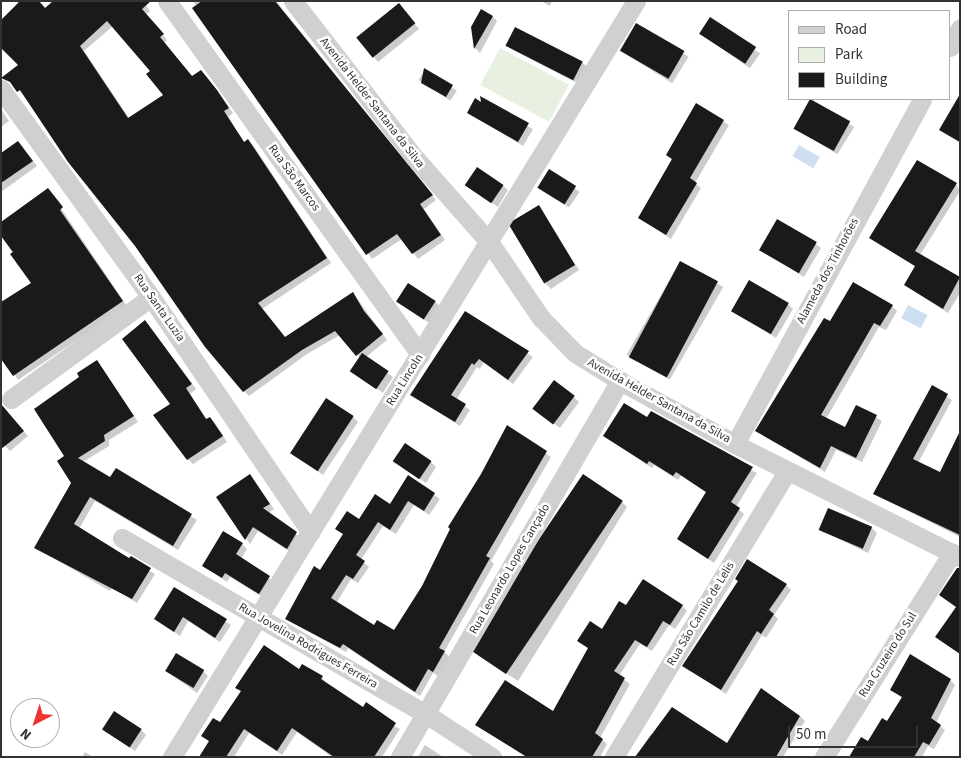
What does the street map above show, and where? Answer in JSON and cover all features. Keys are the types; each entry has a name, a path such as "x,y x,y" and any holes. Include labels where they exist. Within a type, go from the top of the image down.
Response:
{"street":[{"name":"Rua São Marcos","path":"167,1 420,355"},
{"name":"Avenida Helder Santana da Silva","path":"293,1 415,158 490,243 541,318 575,352 620,381 735,444 956,555"},
{"name":"Rua Lincoln","path":"172,757 490,243 636,1"},
{"path":"951,45 960,28"},
{"name":"Rua Santa Luzia","path":"1,89 151,297 311,532"},
{"name":"Alameda dos Tinhorões","path":"735,444 921,100"},
{"path":"11,399 151,297"},
{"name":"Rua Leonardo Lopes Cançado","path":"400,757 620,381"},
{"name":"Rua São Camilo de Lelis","path":"614,757 787,471"},
{"name":"Rua Jovelina Rodrigues Ferreira","path":"122,538 426,714 492,757"},
{"name":"Rua Cruzeiro do Sul","path":"824,757 956,555"}],"green space":[{"path":"500,48 569,85 549,122 480,85"}],"water":[{"path":"799,145 820,157 813,168 792,156"},
{"path":"908,305 928,315 921,328 901,318"}],"building":[{"path":"20,1 39,1 45,8 53,1 151,1 142,9 164,34 160,37 192,76 201,70 217,90 229,108 224,111 244,142 248,139 327,258 258,303 285,337 353,292 364,311 383,334 356,356 335,331 302,350 243,392 205,347 135,246 68,162 20,90 17,92 10,82 1,78 18,65 1,48 1,20","holes":["107,21 150,71 146,74 163,95 128,118 80,46"]},
{"path":"202,1 275,1 433,195 420,204 441,235 412,254 397,234 366,255 192,8"},
{"path":"399,3 415,23 373,58 356,38"},
{"path":"481,9 493,16 474,49 471,27"},
{"path":"710,17 756,47 745,64 699,34"},
{"path":"636,23 684,51 668,79 620,51"},
{"path":"515,27 583,62 573,80 505,46"},
{"path":"424,68 453,85 446,97 421,83"},
{"path":"960,94 960,142 939,130"},
{"path":"480,96 529,123 518,142 467,113 475,98 481,102"},
{"path":"809,100 850,121 834,151 794,129"},
{"path":"696,103 724,120 690,178 697,183 666,235 638,218 672,159 666,155"},
{"path":"18,141 33,161 1,183 1,153"},
{"path":"917,160 957,183 915,251 960,277 943,309 904,285 915,266 869,238"},
{"path":"477,167 504,185 491,203 465,185"},
{"path":"549,169 576,186 564,205 537,188"},
{"path":"48,188 63,207 60,210 123,301 13,376 1,359 1,302 31,283 10,254 13,252 1,236 1,222"},
{"path":"539,205 575,265 544,284 508,224"},
{"path":"777,219 817,242 799,273 759,250"},
{"path":"680,261 718,281 667,377 629,357"},
{"path":"749,280 789,303 771,334 731,311"},
{"path":"853,282 893,305 880,326 874,323 821,415 845,427 856,405 877,415 856,458 831,446 820,468 755,431 824,318 830,321"},
{"path":"408,283 436,301 424,319 396,301"},
{"path":"465,311 529,351 508,380 479,359 474,365 472,363 451,395 466,404 455,422 410,395"},
{"path":"145,320 192,384 186,388 206,419 210,417 223,436 187,460 153,415 170,404 122,339"},
{"path":"362,353 389,371 376,389 350,371"},
{"path":"97,360 134,416 104,435 105,441 78,458 110,477 116,468 192,514 173,546 90,497 74,524 129,558 131,556 151,568 132,599 34,548 71,483 57,461 64,456 34,409 79,377 77,373"},
{"path":"554,380 575,396 553,424 532,409"},
{"path":"932,385 948,394 913,459 940,472 960,431 960,535 873,494"},
{"path":"326,398 354,416 318,471 290,453"},
{"path":"624,403 647,417 651,411 753,467 731,502 740,508 708,559 677,539 706,492 676,472 673,476 649,461 647,464 603,436"},
{"path":"1,404 24,431 1,449"},
{"path":"507,425 547,451 486,556 490,558 439,648 445,651 433,672 428,669 415,692 343,644 340,648 285,619 314,566 320,570 343,534 335,529 347,511 359,519 375,494 390,504 408,475 435,493 424,511 408,501 390,530 378,522 356,555 365,561 353,579 346,575 331,598 374,625 377,620 394,630 422,586 450,529 448,527 481,474"},
{"path":"405,443 432,461 419,479 393,461"},
{"path":"250,474 270,504 263,508 297,532 287,549 253,527 245,540 216,497"},
{"path":"583,474 623,501 506,674 466,647"},
{"path":"828,508 872,527 863,549 819,530"},
{"path":"223,531 243,543 236,554 270,576 259,594 225,573 222,578 202,566"},
{"path":"747,559 787,584 769,610 774,614 761,634 757,631 721,690 682,666 738,581 735,579"},
{"path":"957,568 960,568 960,654 935,637 956,607 939,595"},
{"path":"643,579 683,605 670,625 663,621 647,647 635,640 614,671 625,678 595,733 603,739 592,757 527,757 475,725 505,680 553,711 588,648 577,641 590,621 602,629 619,601 626,605"},
{"path":"174,587 227,619 215,638 183,617 174,632 154,619"},
{"path":"264,645 299,669 302,664 323,676 321,679 363,707 366,702 396,723 374,757 334,757 292,728 277,751 244,729 226,757 199,757 209,741 201,736 213,718 220,722 241,691 235,688"},
{"path":"176,653 204,670 193,688 165,671"},
{"path":"910,654 951,679 931,718 941,725 929,745 923,742 914,757 849,757 861,737 868,741 882,718 887,721 902,697 890,690"},
{"path":"761,688 800,716 776,757 635,757 672,707 727,743"},
{"path":"114,711 142,729 130,747 102,729"}]}
